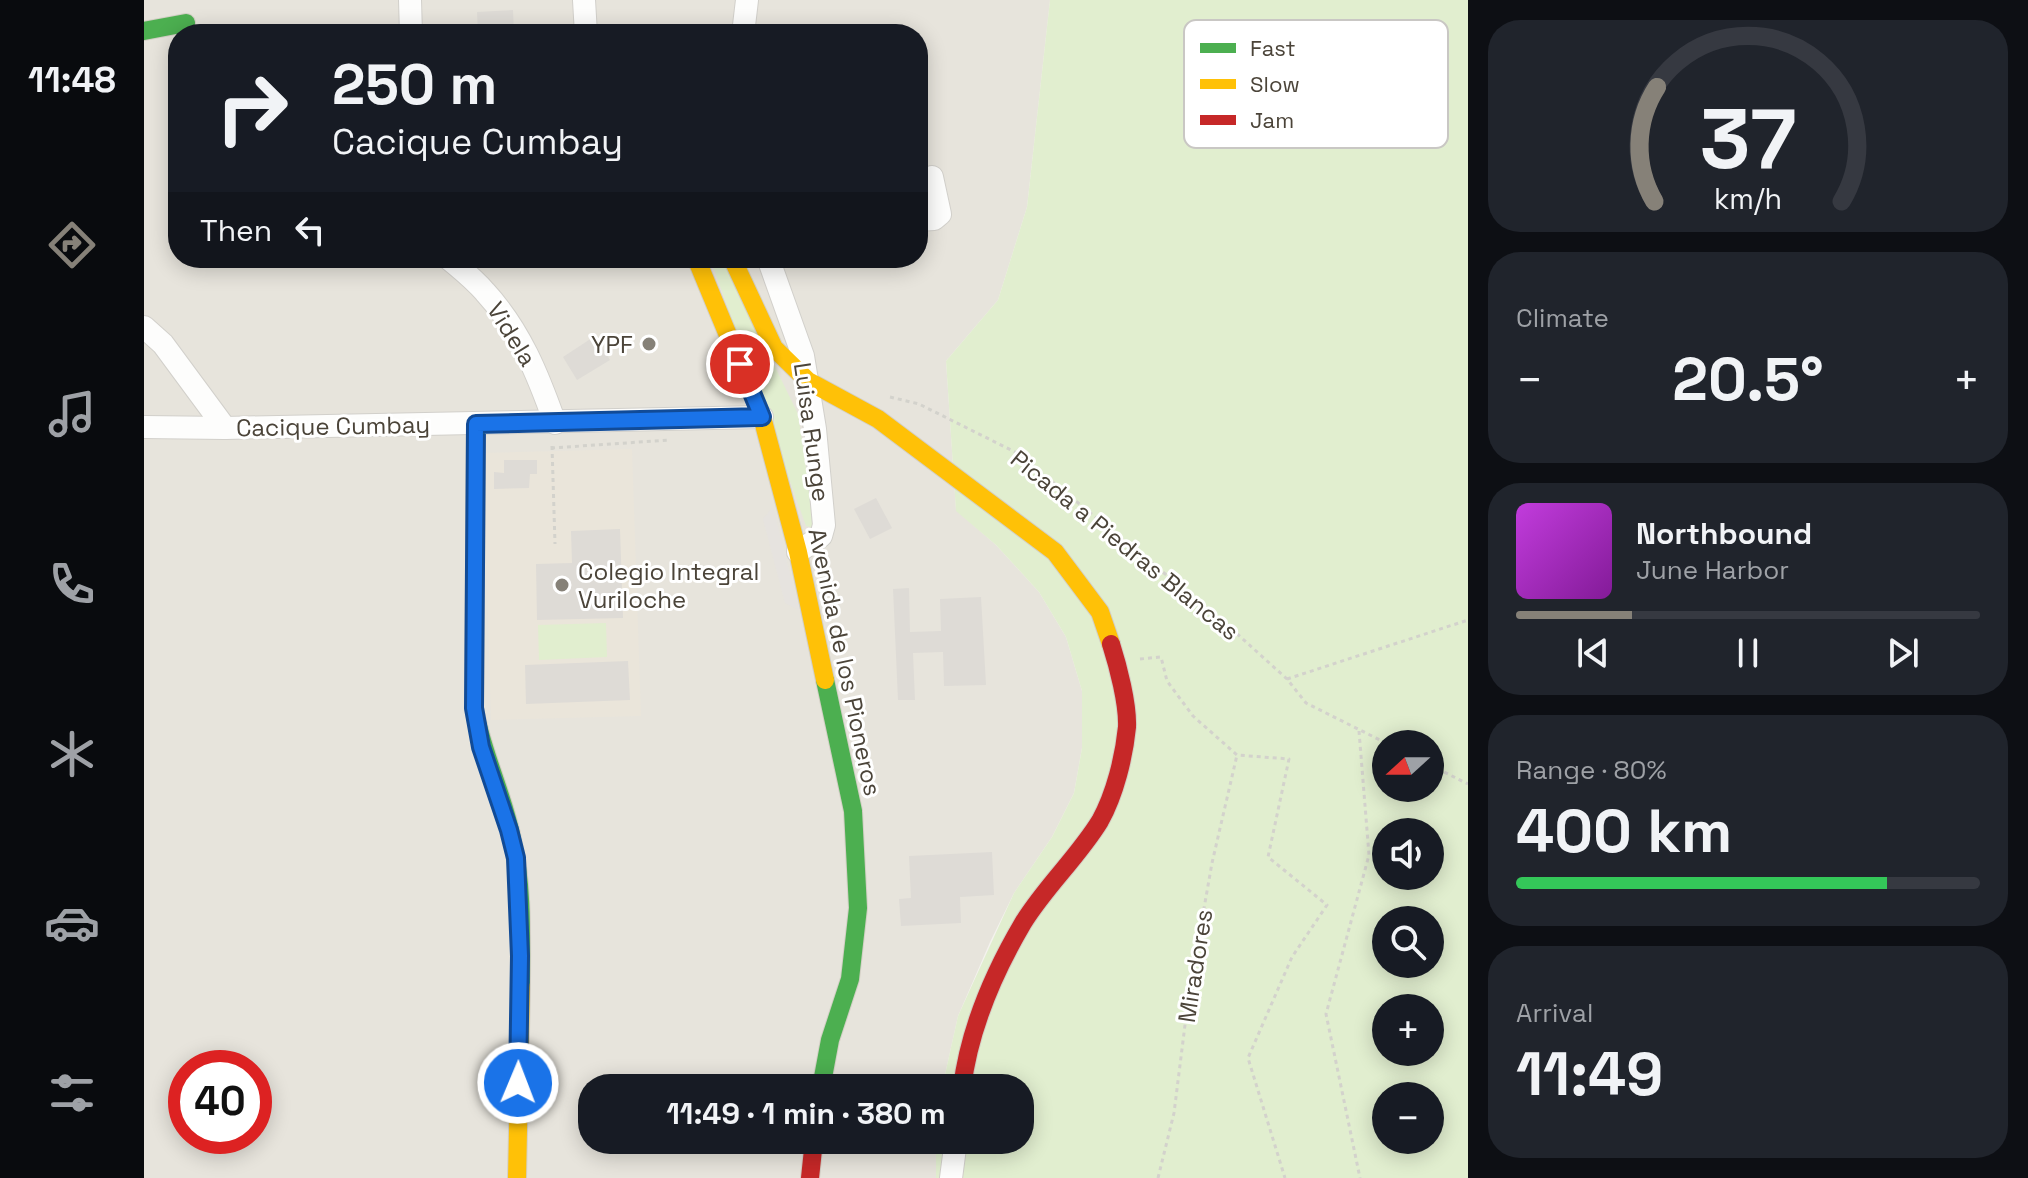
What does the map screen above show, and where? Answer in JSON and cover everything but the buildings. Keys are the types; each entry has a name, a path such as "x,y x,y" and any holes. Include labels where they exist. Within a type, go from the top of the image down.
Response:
{"street":[{"path":"177,0 187,24"},
{"path":"410,0 411,24"},
{"path":"584,0 585,24"},
{"path":"744,24 747,0"},
{"path":"144,31 168,29"},
{"path":"928,219 940,214 932,177"},
{"name":"Videla","path":"459,268 484,290 515,330 534,364 555,423"},
{"name":"Avenida de los Pioneros","path":"700,268 762,417 798,552 853,811 858,908 850,979 830,1040 824,1074"},
{"path":"737,268 774,348 808,381 878,419 1055,552 1100,612 1117,663 1127,725 1118,774 1100,820 1024,922 990,988 966,1055 964,1074"},
{"name":"Luisa Runge","path":"772,268 803,356 824,525 821,536 798,552"},
{"path":"144,327 163,344 225,428"},
{"name":"Cacique Cumbay","path":"144,427 555,423 762,417"},
{"path":"476,424 474,708 481,747 516,858 520,956 517,1178"},
{"path":"810,1178 813,1154"},
{"path":"951,1178 954,1154"}],"path":[{"name":"Picada a Piedras Blancas","path":"890,397 919,404 1017,453 1224,622 1287,679 1306,703 1372,736"},
{"path":"555,423 551,448 555,544"},
{"path":"551,448 671,440"},
{"path":"1287,679 1468,620"},
{"path":"1117,663 1161,657 1167,681 1193,716 1237,755 1289,759 1268,857 1327,905 1292,957 1248,1058 1285,1178"},
{"path":"1359,729 1369,855 1326,1014 1360,1178"},
{"name":"Miradores","path":"1158,1178 1174,1113 1189,993 1212,863 1237,755"},
{"path":"1444,772 1468,784"}],"shaded area":[{"path":"144,0 1050,0 1027,207 998,300 946,361 956,510 996,545 1039,592 1066,637 1082,691 1082,748 1074,793 1052,837 1014,893 990,942 958,1016 945,1074 578,1074 578,1154 936,1154 936,1178 144,1178"},
{"name":"Colegio Integral Vuriloche","path":"632,449 641,716 491,720 483,453"},
{"path":"773,507 799,610 785,603 763,519"}],"green space":[{"path":"1050,0 1468,0 1468,1178 936,1178 936,1154 1034,1154 1034,1074 945,1074 958,1016 1014,893 1052,837 1074,793 1082,748 1082,691 1066,637 1039,592 996,545 956,511 946,361 998,300 1027,207"},
{"path":"714,268 727,268 798,414 815,528 806,526"},
{"path":"606,623 607,657 539,660 538,625"}],"traffic: fast":[{"path":"181,24 186,23"},
{"path":"144,31 168,26"},
{"path":"476,424 474,708 516,857 521,912 521,987"},
{"path":"824,1074 830,1040 850,979 858,908 853,811 825,680"}],"traffic: slow":[{"path":"700,268 762,417 798,552 825,680"},
{"path":"737,268 774,348 808,381 878,419 1055,552 1100,612 1111,644"},
{"path":"517,1178 521,987"}],"traffic: jam":[{"path":"964,1074 976,1024 1002,962 1032,910 1100,821 1114,787 1124,751 1127,718 1111,644"},
{"path":"810,1178 813,1154"}],"place":[{"name":"YPF","path":"649,344"},
{"name":"Colegio Integral Vuriloche","path":"562,585"}],"route":[{"path":"518,1083 520,956 516,858 481,747 474,708 476,424 762,417 740,364"}]}
